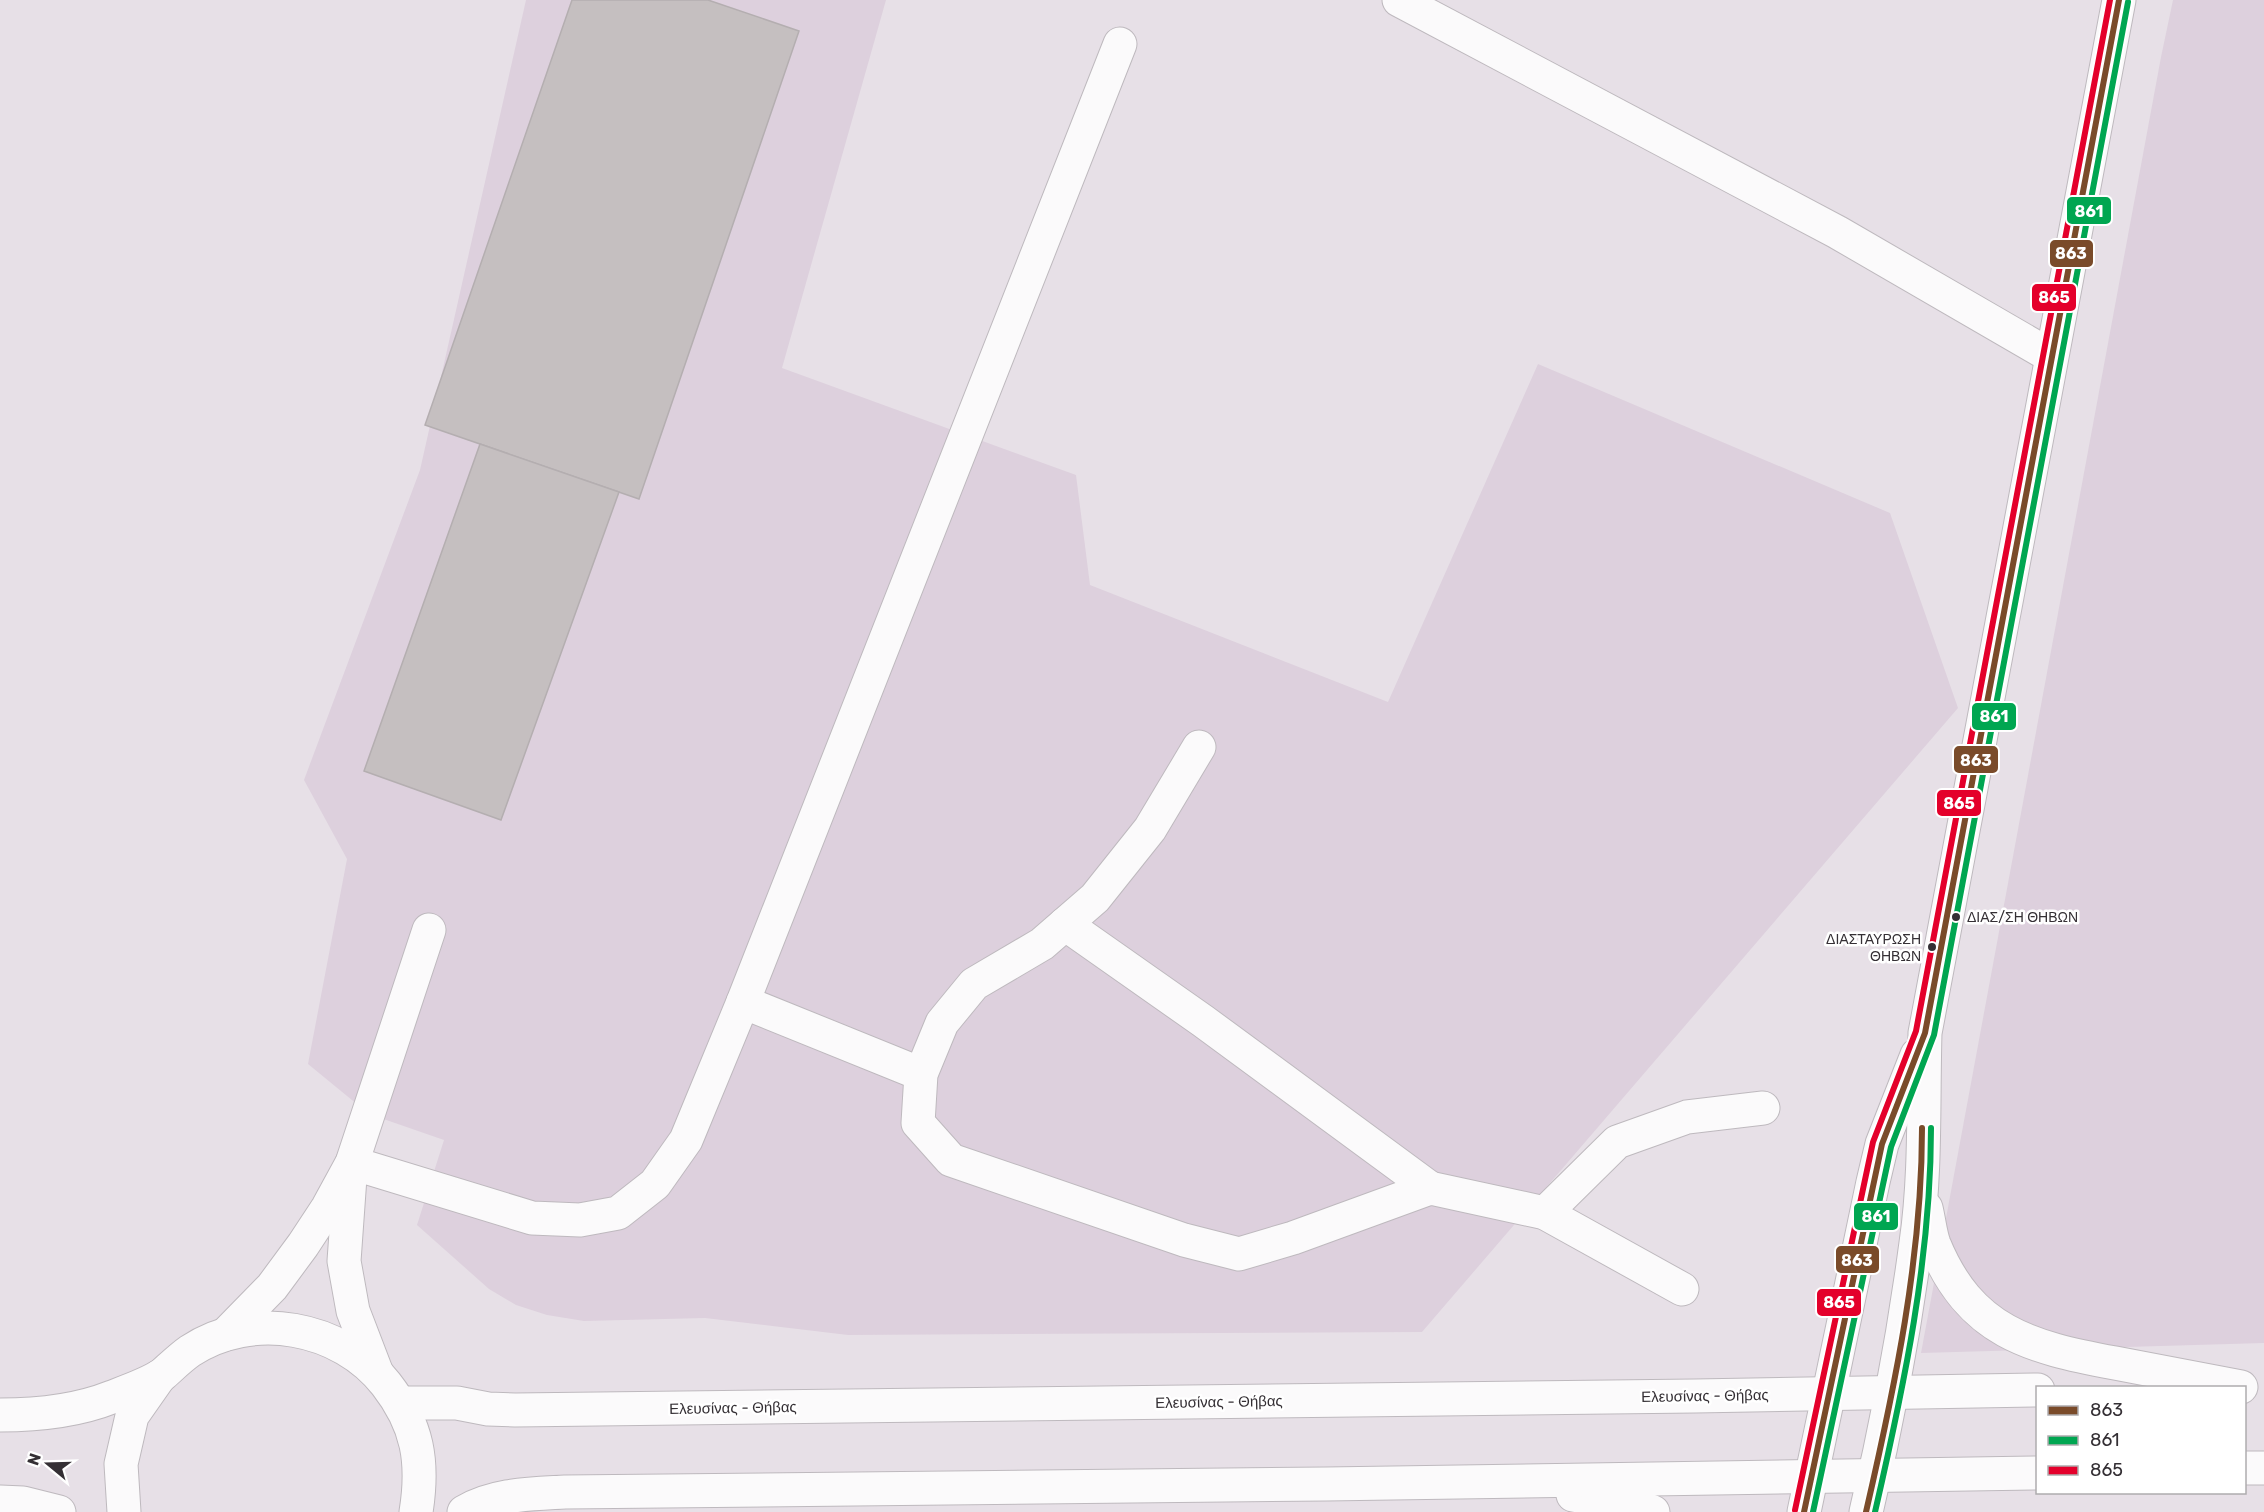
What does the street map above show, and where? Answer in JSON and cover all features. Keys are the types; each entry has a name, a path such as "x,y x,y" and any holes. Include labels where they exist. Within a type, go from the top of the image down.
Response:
{"main road":[{"path":"1399,0 1837,232 2051,356"},
{"path":"1866,1512 1891,1392 1916,1242 1921,1187 1925,1034 2119,0"},
{"path":"352,1163 532,1218 579,1220 618,1213 656,1184 686,1140 743,1002 1120,44"},
{"path":"1199,747 1150,829 1095,898 1042,944 974,984 942,1023 921,1074 918,1123 951,1160 1184,1240 1239,1254 1293,1239 1430,1188"},
{"path":"1065,924 1203,1021 1430,1188 1545,1213 1682,1289"},
{"path":"226,1334 272,1287 297,1254 328,1207 352,1163 429,930"},
{"path":"743,1002 921,1074"},
{"path":"1804,1512 1882,1144 1925,1034"},
{"path":"1545,1213 1617,1142 1687,1117 1763,1108"},
{"path":"352,1163 344,1261 353,1311 376,1371"},
{"path":"1921,1187 1934,1243 1952,1279 1974,1306 1997,1327 2028,1342 2070,1355 2236,1386"},
{"path":"0,1415 25,1415 68,1410 111,1398 159,1376 190,1351 226,1334 266,1327 306,1331 344,1347 376,1371 401,1403 416,1441 421,1482 416,1512"},
{"path":"124,1512 121,1464 132,1416 159,1376"},
{"path":"2246,1387 2264,1387"},
{"name":"Ελευσίνας - Θήβας","path":"401,1403 457,1403 488,1409 515,1410 2036,1390"},
{"path":"2246,1468 2264,1468"},
{"path":"464,1512 473,1506 516,1495 565,1492 2036,1473"},
{"path":"1476,1480 1607,1500 1653,1512"},
{"path":"0,1502 23,1503 59,1512"}],"shaded area":[{"path":"526,0 886,0 782,368 1076,475 1090,585 1388,702 1538,364 1890,513 1958,708 1422,1332 848,1335 705,1318 584,1321 547,1315 516,1305 489,1289 417,1225 444,1140 369,1114 308,1064 347,859 304,780 420,470"},
{"path":"2173,0 2264,0 2264,1343 1921,1353 2161,57"}],"building":[{"path":"572,0 708,0 799,31 639,499 425,425"},
{"path":"480,444 619,492 501,820 364,771"}],"transit line":[{"name":"865","path":"1795,1510 1873,1142 1916,1031 2110,0"},
{"name":"863","path":"1804,1512 1882,1144 1925,1033 2119,0"},
{"name":"861","path":"1813,1512 1891,1147 1934,1035 2128,2"},
{"name":"863","path":"1866,1512 1905,1322 1917,1225 1922,1128"},
{"name":"861","path":"1875,1512 1914,1322 1926,1225 1931,1128"}],"place":[{"name":"ΔΙΑΣ/ΣΗ ΘΗΒΩΝ","path":"1956,917"},
{"name":"ΔΙΑΣΤΑΥΡΩΣΗ ΘΗΒΩΝ","path":"1932,947"}]}
